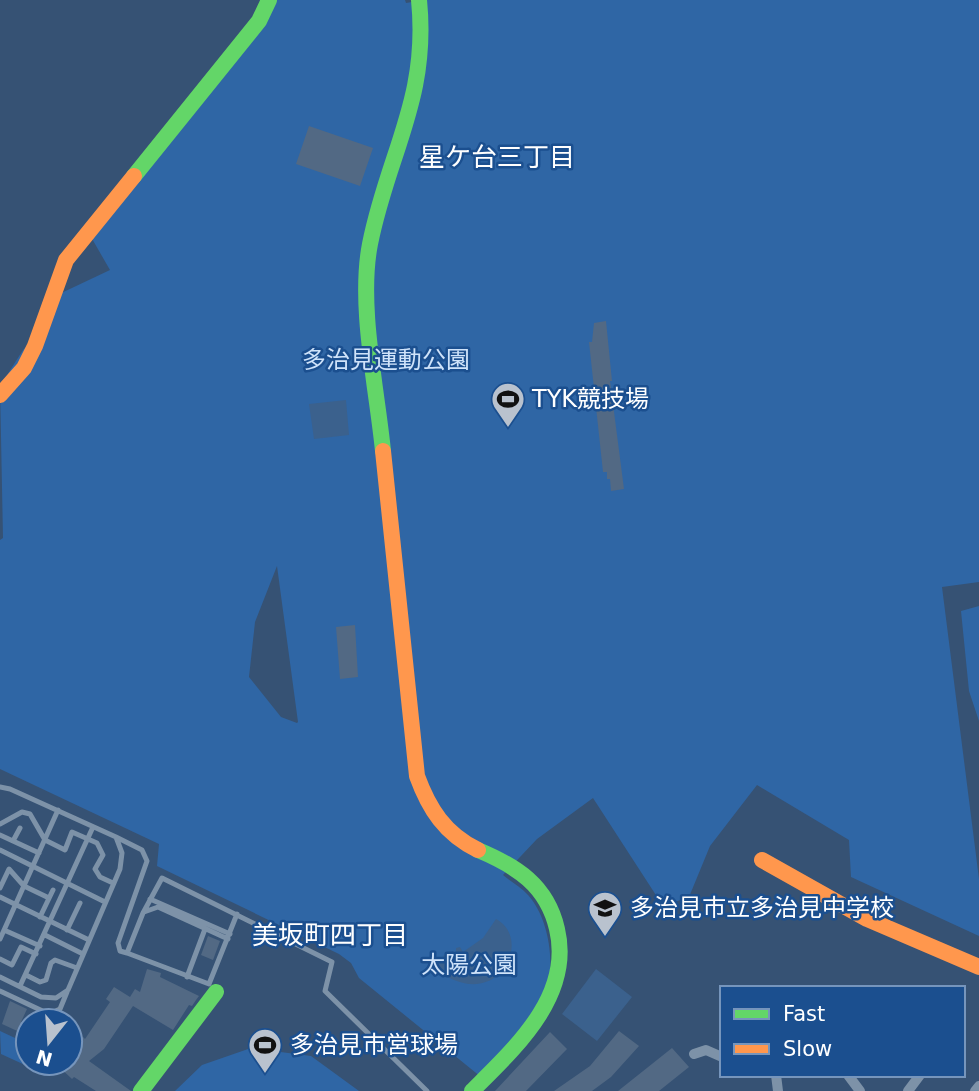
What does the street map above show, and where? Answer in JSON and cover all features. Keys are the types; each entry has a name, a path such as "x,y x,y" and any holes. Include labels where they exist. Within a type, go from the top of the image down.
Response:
{"street":[{"path":"0,396 24,369 66,260 259,21 269,0"},
{"path":"419,0 424,50 421,77 374,226 365,278 417,776 425,801 451,835 519,870 540,888 549,903 563,947 557,985 543,1011 472,1091"},
{"path":"762,860 867,919 979,967"},
{"path":"141,1091 216,992"},
{"path":"694,1054 706,1050 720,1056"},
{"path":"975,1091 979,1086"}],"lane":[{"path":"0,787 58,810 142,850 147,861 118,943 120,951 209,984 237,914"},
{"path":"0,939 58,810"},
{"path":"0,824 10,820 15,813 30,814 45,840 65,850 72,832 88,839 102,848 103,855 95,869 100,877 113,883"},
{"path":"20,986 93,827"},
{"path":"13,841 20,828"},
{"path":"0,835 39,853"},
{"path":"0,991 49,1014 60,1009 113,883 122,853 116,837"},
{"path":"0,850 105,902"},
{"path":"0,888 9,869 24,886 49,898"},
{"path":"127,953 143,913 162,878 332,962 325,991 427,1091"},
{"path":"40,917 53,890"},
{"path":"0,897 89,940"},
{"path":"150,899 229,936"},
{"path":"67,930 80,903"},
{"path":"143,913 158,907 205,929 229,936"},
{"path":"76,911 85,916"},
{"path":"187,977 205,929"},
{"path":"4,930 40,947"},
{"path":"24,939 29,930"},
{"path":"45,936 83,954"},
{"path":"58,952 62,944"},
{"path":"0,958 12,965 20,947 36,954"},
{"path":"26,975 40,982 46,980 55,960 77,968"},
{"path":"0,977 41,997 57,998 68,990"}],"green space":[{"path":"276,0 405,0 406,3 424,0 979,0 979,582 942,587 979,879 979,936 851,877 849,840 757,785 710,846 689,897 663,906 593,798 537,839 503,875 528,895 542,919 550,949 549,980 545,994 533,1015 481,1077 359,978 351,963 339,954 157,866 159,844 0,769 0,540 3,538 0,386 23,350 44,330 55,296 110,270 91,237","holes":["277,566 298,722 281,717 249,677 255,622"]},
{"path":"979,606 979,721 969,691 961,611"},
{"path":"0,1031 14,1038 14,1060 1,1054"},
{"name":"多治見市営球場","path":"251,1048 311,1056 359,1091 175,1091 202,1065"}],"shaded area":[{"path":"346,400 349,435 314,439 309,404"},
{"path":"496,919 507,929 511,941 510,955 504,968 493,979 479,984 461,982 440,972 439,960 448,952 445,967 456,967 456,948 460,947 463,952 483,938"},
{"path":"596,969 632,997 597,1041 562,1014"}],"building":[{"path":"309,126 373,148 360,186 296,164"},
{"path":"606,321 610,381 624,489 611,491 610,479 607,479 607,472 603,472 589,342 592,342 594,323"},
{"path":"355,625 358,677 340,679 336,627"},
{"path":"208,936 220,941 213,960 201,955"},
{"path":"147,969 161,973 160,977 199,996 192,1006 189,1005 173,1030 133,1006 104,1049 89,1061 131,1091 96,1091 74,1077 84,1077 84,1038 110,1002 106,999 114,987 130,997 135,989 140,992"},
{"path":"10,1001 23,1007 14,1007 14,1030 2,1024"},
{"path":"619,1031 639,1046 611,1077 592,1091 554,1091 590,1066"},
{"path":"550,1032 567,1049 526,1091 495,1091"},
{"path":"672,1048 689,1067 659,1091 618,1091"}],"traffic: fast":[{"path":"134,176 259,21 269,0"},
{"path":"383,451 367,320 367,268 378,211 413,97 421,35 419,0"},
{"path":"472,1091 506,1057 537,1019 557,977 560,953 552,914 538,889 517,870 478,850"},
{"path":"141,1091 216,992"}],"traffic: slow":[{"path":"0,395 24,368 35,346 66,260 134,176"},
{"path":"383,451 417,776 433,810 447,828 478,850"},
{"path":"762,860 867,919 979,967"}],"place":[{"name":"TYK競技場","path":"508,429"},
{"name":"多治見市立多治見中学校","path":"605,938"},
{"name":"多治見市営球場","path":"265,1075"}],"district":[{"name":"星ケ台三丁目","path":"497,157"},
{"name":"美坂町四丁目","path":"330,935"}],"park label":[{"name":"多治見運動公園","path":"386,360"},
{"name":"太陽公園","path":"469,965"}]}
